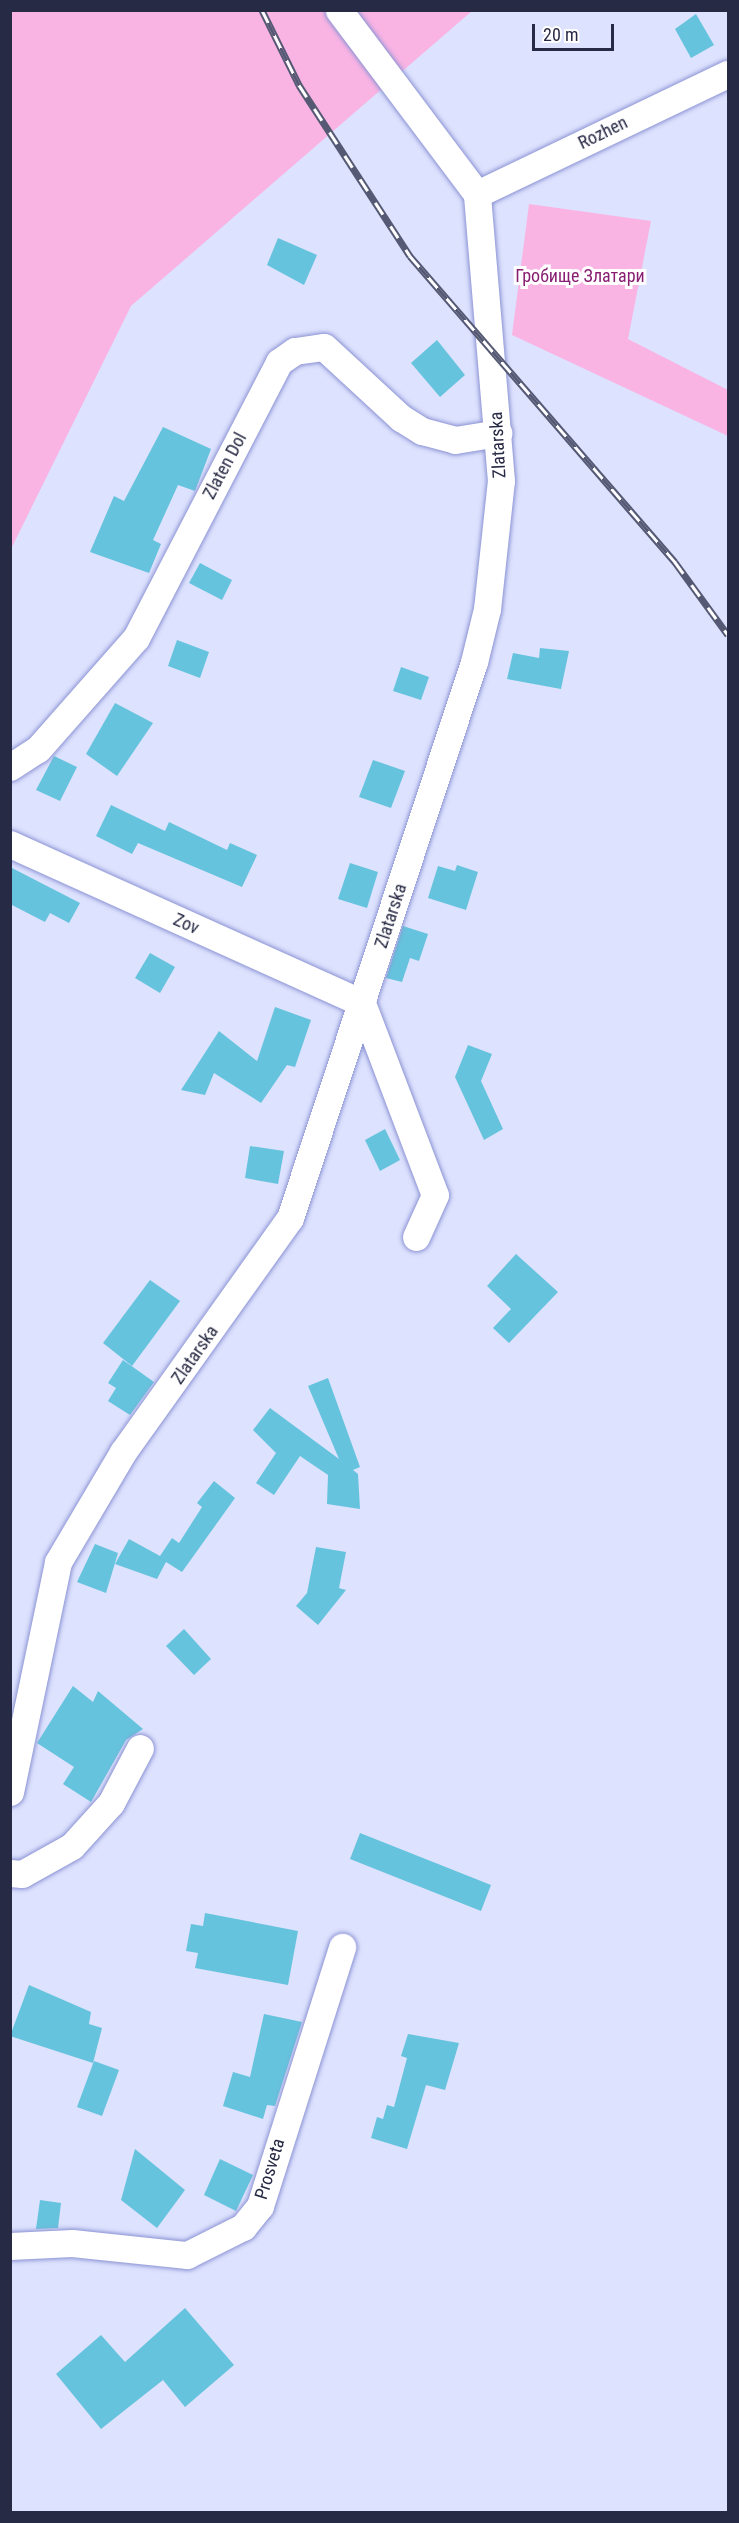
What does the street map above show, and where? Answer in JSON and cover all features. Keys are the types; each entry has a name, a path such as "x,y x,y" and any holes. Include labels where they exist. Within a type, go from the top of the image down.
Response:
{"street":[{"path":"339,10 477,194"},
{"name":"Rozhen","path":"477,194 729,74"},
{"name":"Zlatarska","path":"10,1792 58,1562 123,1452 290,1218 474,662 498,529 498,433 477,194"},
{"name":"Zlaten Dol","path":"10,767 38,749 135,638 279,362 296,351 324,346 401,418 422,430 455,440 498,433"},
{"name":"Zov","path":"10,844 362,1003"},
{"path":"362,1003 435,1195 416,1237"},
{"path":"10,1873 22,1874 72,1846 111,1803 140,1748"},
{"name":"Prosveta","path":"10,2246 72,2243 187,2255 243,2227 260,2206 342,1947"}],"green space":[{"path":"11,11 472,11 131,306 11,549"},
{"name":"Гробище Златари","path":"529,204 651,221 628,339 728,390 728,436 512,335"}],"building":[{"path":"696,14 714,45 691,58 675,29"},
{"path":"278,238 317,255 304,285 267,265"},
{"path":"437,340 465,375 440,397 411,363"},
{"path":"163,427 211,449 195,491 178,485 153,540 161,544 149,573 90,552 114,496 124,501"},
{"path":"200,563 232,580 222,600 189,583"},
{"path":"177,640 209,652 200,678 168,666"},
{"path":"540,648 569,651 561,689 507,679 513,653 539,658"},
{"path":"401,667 429,677 421,700 393,691"},
{"path":"115,703 153,723 117,776 86,754"},
{"path":"54,756 77,767 60,801 36,790"},
{"path":"373,760 405,771 391,808 359,797"},
{"path":"111,805 165,831 169,822 227,850 230,843 257,855 242,887 138,843 132,854 96,836"},
{"path":"350,863 378,872 367,908 338,899"},
{"path":"457,865 478,872 466,910 428,898 438,866 455,871"},
{"path":"10,867 80,903 69,923 50,913 45,922 10,904"},
{"path":"403,926 428,934 419,961 410,958 402,982 386,978"},
{"path":"150,953 175,967 160,993 135,978"},
{"path":"275,1007 311,1020 295,1067 287,1065 261,1103 214,1073 205,1095 181,1090 219,1031 257,1061"},
{"path":"468,1045 492,1054 481,1081 503,1129 484,1140 455,1077"},
{"path":"385,1129 400,1160 380,1171 365,1140"},
{"path":"250,1146 284,1151 278,1184 245,1178"},
{"path":"516,1254 558,1292 509,1343 493,1328 511,1309 487,1286"},
{"path":"150,1280 180,1301 132,1366 103,1343"},
{"path":"123,1360 154,1382 130,1415 108,1401 116,1388 108,1383"},
{"path":"328,1378 360,1467 353,1470 358,1474 360,1509 327,1504 328,1475 300,1456 274,1495 256,1483 276,1453 253,1430 270,1408 339,1459 308,1386"},
{"path":"214,1481 235,1498 182,1572 166,1562 157,1579 115,1564 129,1539 160,1556 172,1538 179,1543 202,1507 197,1503"},
{"path":"95,1544 118,1553 106,1593 77,1582"},
{"path":"316,1547 346,1552 339,1588 346,1590 318,1625 296,1606 307,1593"},
{"path":"184,1629 211,1659 194,1675 166,1646"},
{"path":"73,1686 93,1702 98,1691 143,1729 126,1740 91,1802 63,1784 74,1767 37,1743"},
{"path":"360,1833 491,1885 481,1911 350,1859"},
{"path":"205,1913 298,1931 288,1985 195,1968 198,1953 186,1951 191,1924 203,1926"},
{"path":"29,1985 91,2012 89,2024 102,2028 93,2063 10,2036"},
{"path":"264,2014 302,2022 275,2106 267,2105 263,2119 223,2106 233,2072 250,2077"},
{"path":"408,2034 459,2043 445,2090 426,2085 407,2149 371,2138 377,2117 383,2119 387,2105 394,2107 407,2058 401,2056"},
{"path":"94,2061 119,2070 102,2116 77,2107"},
{"path":"135,2149 185,2190 157,2228 121,2200"},
{"path":"220,2159 253,2175 236,2211 204,2195"},
{"path":"40,2200 61,2203 58,2228 36,2229"},
{"path":"185,2308 234,2365 185,2407 163,2380 101,2429 56,2374 101,2335 125,2362"}],"railway":[{"path":"262,10 299,85 410,256 675,562 728,635"}]}
